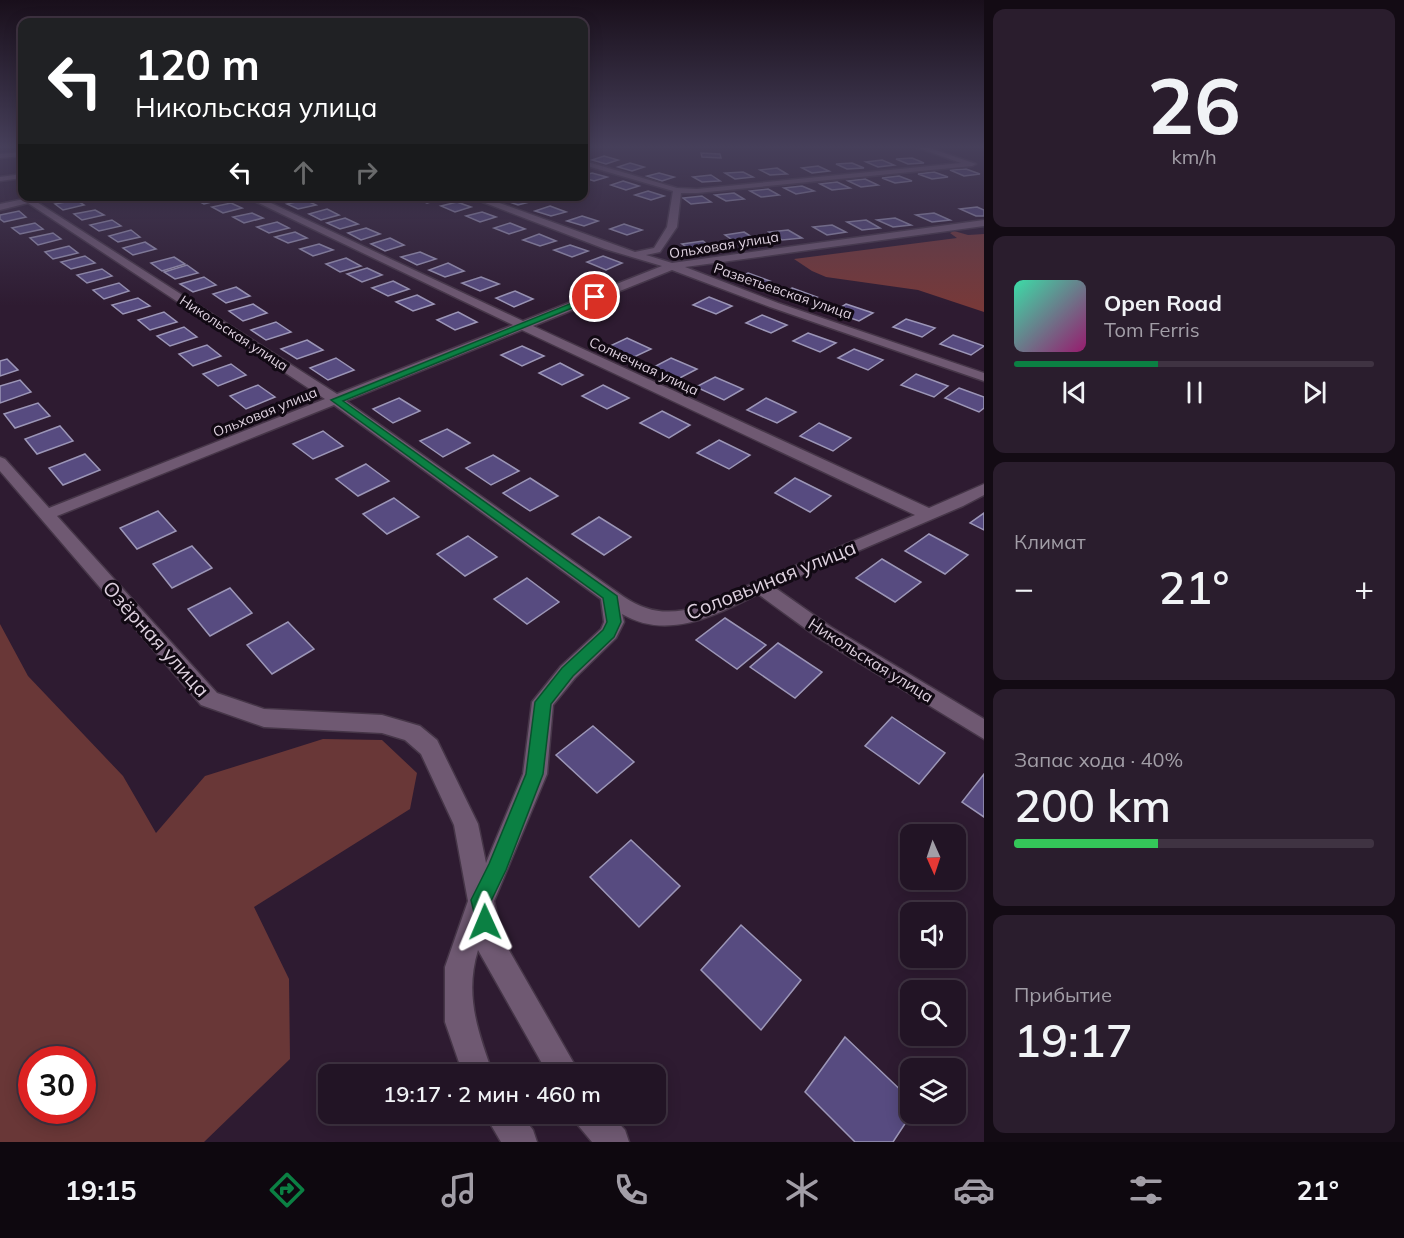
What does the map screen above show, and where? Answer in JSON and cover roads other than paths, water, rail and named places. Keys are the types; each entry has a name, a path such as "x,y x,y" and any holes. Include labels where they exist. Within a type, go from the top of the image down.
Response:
{"street":[{"path":"634,255 657,250 672,227 675,199"},
{"path":"0,207 29,201"},
{"name":"Никольская улица","path":"29,201 336,400 610,596"},
{"name":"Солнечная улица","path":"259,201 522,326 930,514"},
{"name":"Разветьевская улица","path":"484,201 608,247 672,266 984,377"},
{"name":"Ольховая улица","path":"45,516 672,266 984,224"},
{"path":"645,278 667,277 713,282"},
{"name":"Озёрная улица","path":"0,462 45,516 209,699 264,718 382,724 412,733 429,747 466,824 489,943 559,1064"},
{"name":"Соловьиная улица","path":"610,596 637,615 655,620 675,619 708,609 984,489"},
{"name":"Никольская улица","path":"760,586 824,632 984,730"},
{"path":"475,1064 460,1022 459,967 481,900 496,870 535,774 543,702 568,672 609,633 614,622 610,596"},
{"path":"508,1124 521,1142"},
{"path":"598,1124 614,1142"}]}
